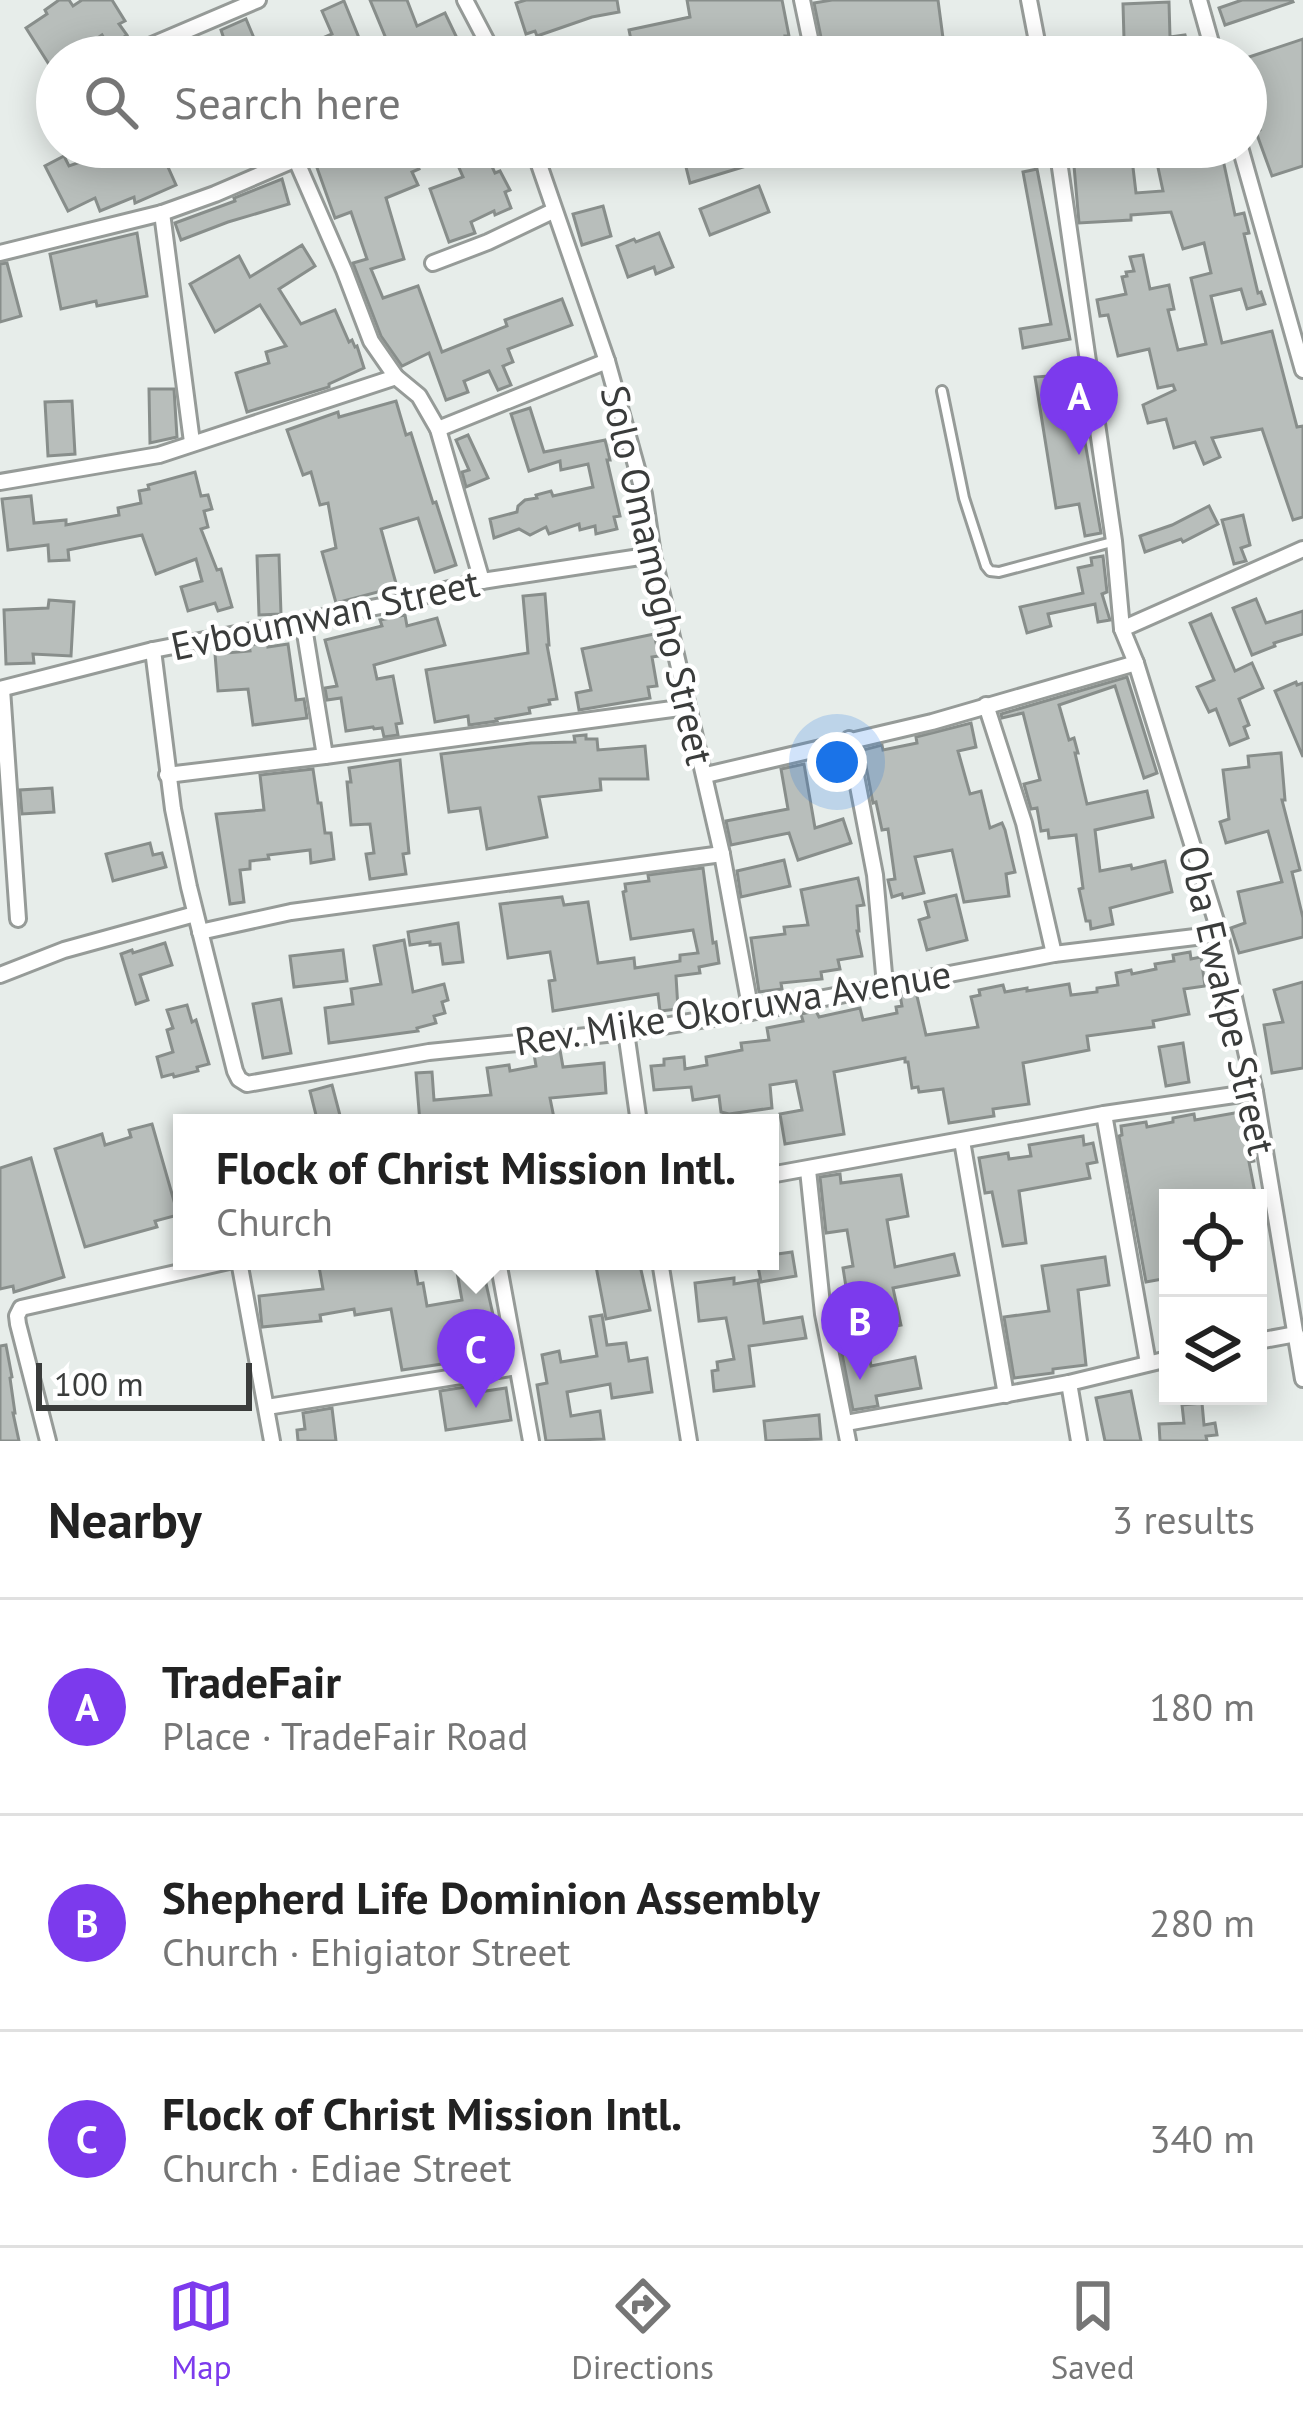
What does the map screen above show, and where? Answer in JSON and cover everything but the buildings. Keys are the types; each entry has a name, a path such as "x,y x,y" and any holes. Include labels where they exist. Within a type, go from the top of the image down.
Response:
{"street":[{"path":"173,36 258,0"},
{"path":"465,0 483,36"},
{"path":"802,0 810,36"},
{"path":"1029,0 1036,36"},
{"path":"1199,0 1209,36"},
{"path":"0,253 162,213 276,168"},
{"path":"299,168 371,341 396,377 419,397 438,429 482,581"},
{"name":"Solo Omamogho Street","path":"540,168 607,361 644,494 653,555 706,775 751,1012"},
{"name":"Oba Ewakpe Street","path":"1060,168 1114,541 1122,628 1220,934 1255,1092 1303,1379"},
{"path":"1246,168 1303,370"},
{"path":"433,263 553,211"},
{"path":"162,213 192,442"},
{"path":"438,429 607,361"},
{"path":"0,482 159,454 396,377"},
{"path":"1122,628 1303,549"},
{"name":"Evboumwan Street","path":"1,689 153,650 482,581 653,555"},
{"path":"303,621 325,757"},
{"path":"153,650 167,776 200,932 290,912 722,854"},
{"path":"706,775 932,722 1136,663"},
{"path":"1,689 18,919"},
{"path":"986,705 1024,823 1054,954"},
{"path":"167,776 688,707"},
{"path":"849,740 875,875 885,985"},
{"path":"0,975 64,950 195,914"},
{"name":"Rev. Mike Okoruwa Avenue","path":"200,932 235,1071 247,1084 428,1052 626,1032 1054,954 1220,934"},
{"path":"626,1032 638,1114"},
{"path":"779,1174 1104,1114 1255,1092"},
{"path":"1104,1114 1148,1363"},
{"path":"962,1141 1006,1395"},
{"path":"808,1170 823,1314 848,1441"},
{"path":"48,1441 18,1324 21,1308 189,1270"},
{"path":"241,1270 272,1441"},
{"path":"500,1270 531,1441"},
{"path":"661,1270 689,1441"},
{"path":"1267,1339 1296,1334"},
{"path":"846,1423 1069,1383 1159,1361"},
{"path":"267,1406 517,1367"},
{"path":"1069,1383 1079,1441"}],"lane":[{"path":"942,391 964,498 990,572 1114,541"}],"place":[{"name":"TradeFair","path":"1079,455"},
{"name":"Shepherd Life Dominion Assembly","path":"860,1380"},
{"name":"Flock of Christ Mission Intl.","path":"476,1408"}]}
